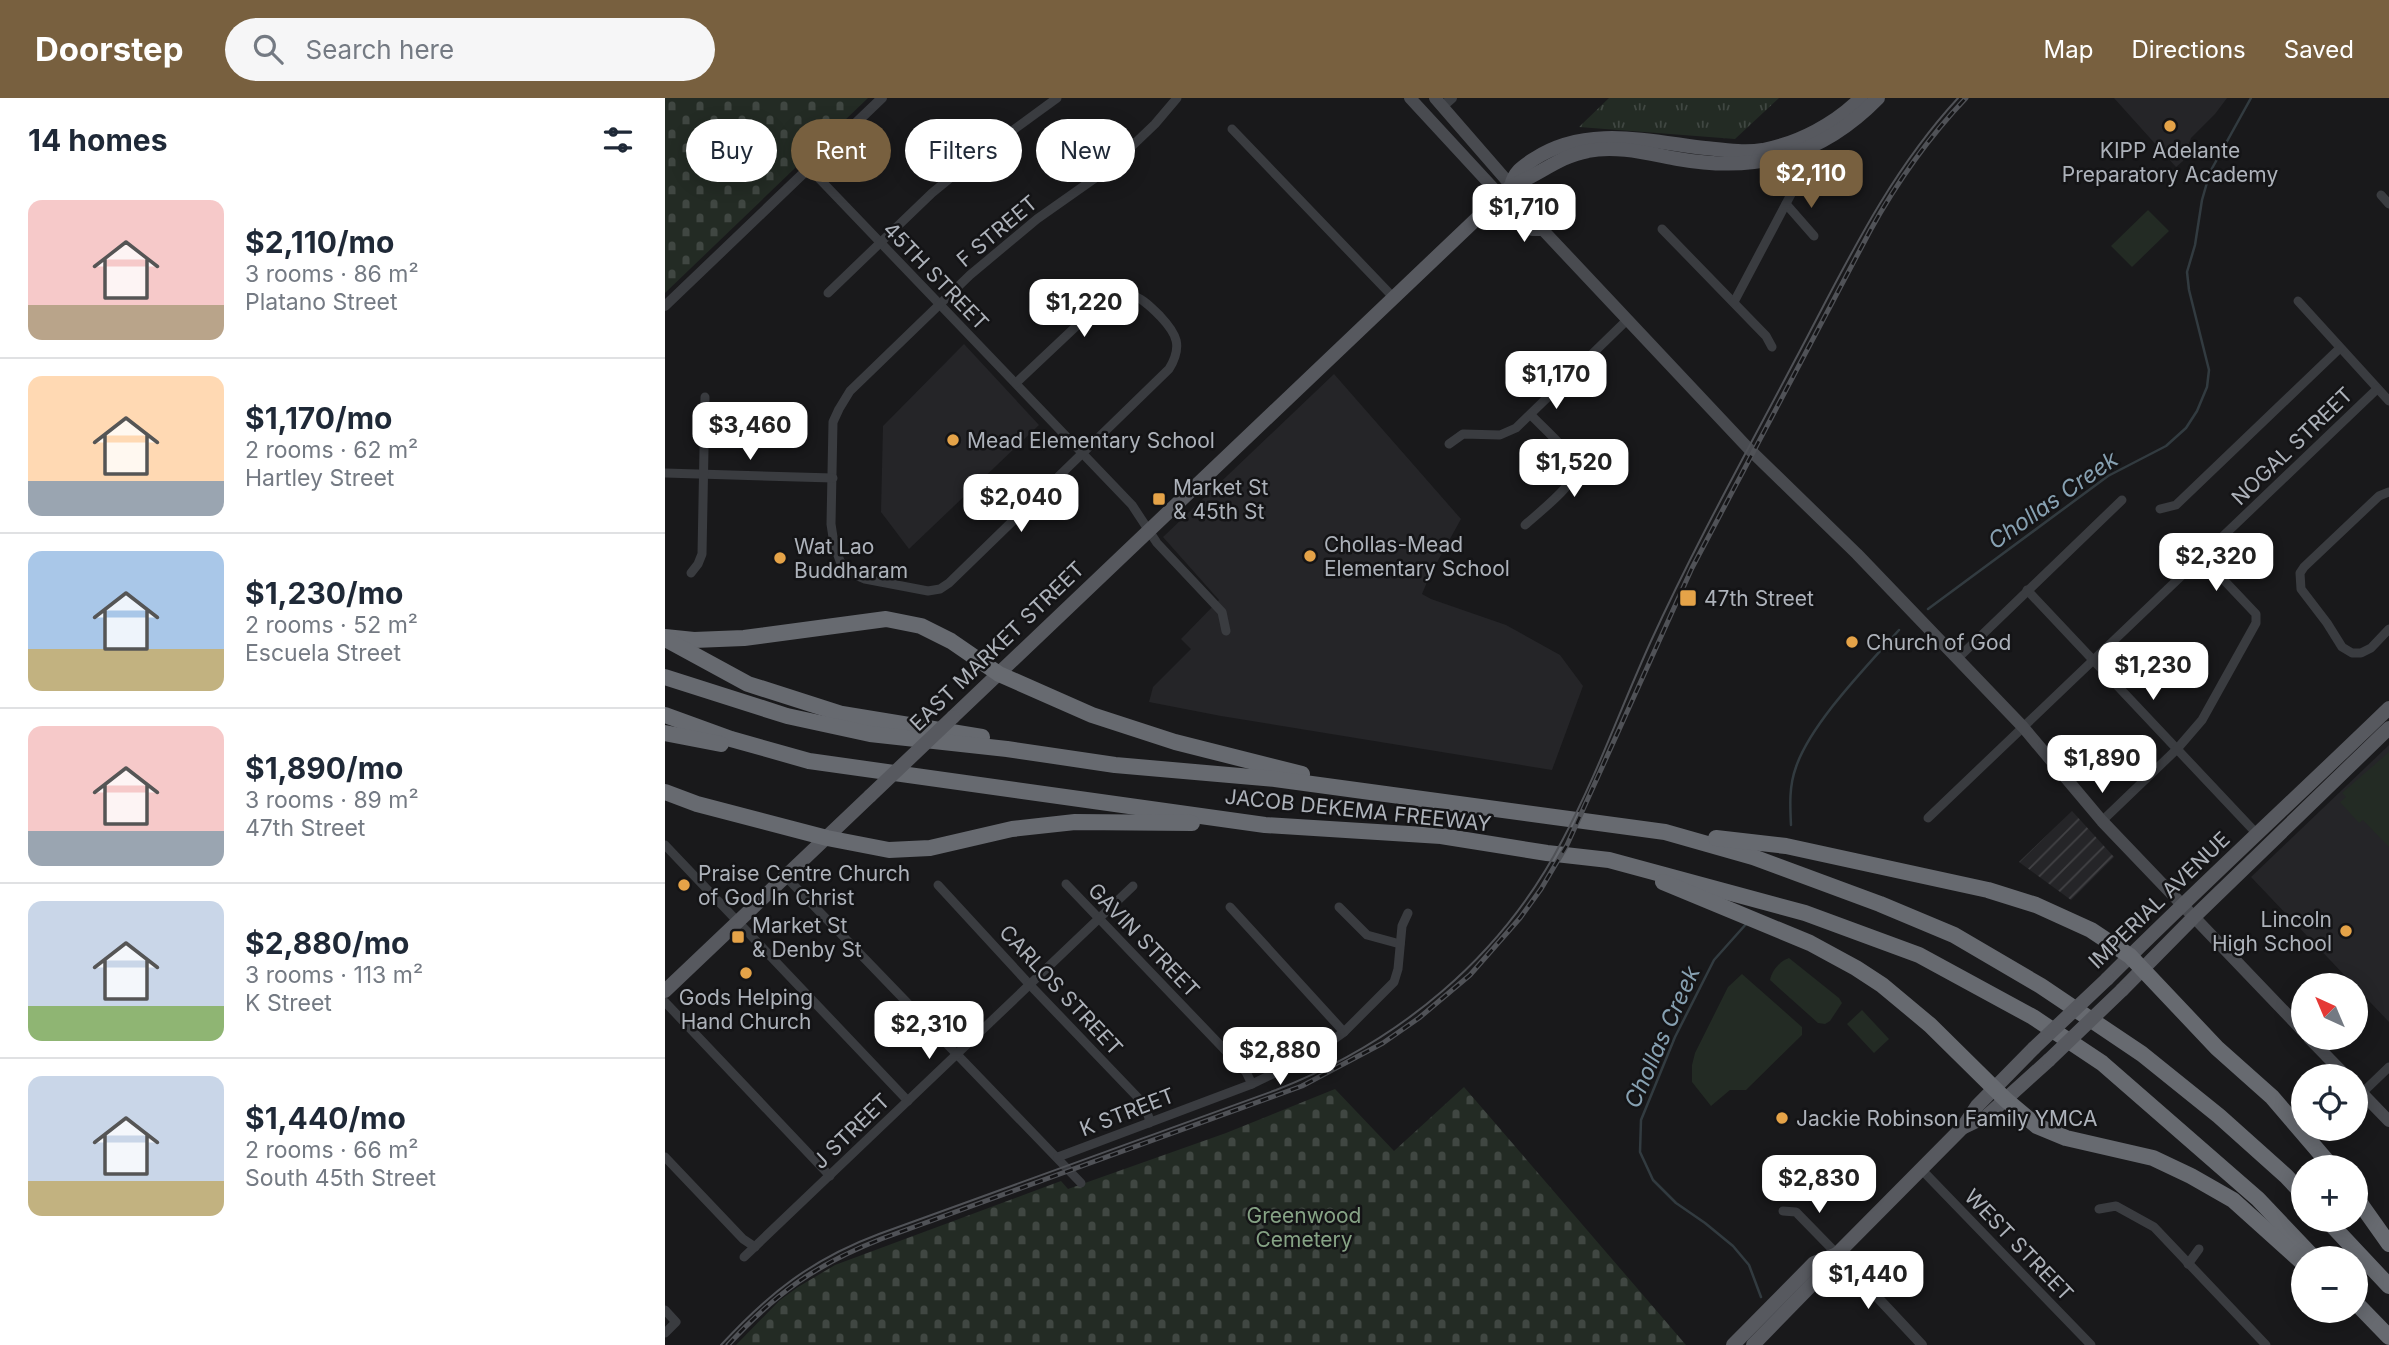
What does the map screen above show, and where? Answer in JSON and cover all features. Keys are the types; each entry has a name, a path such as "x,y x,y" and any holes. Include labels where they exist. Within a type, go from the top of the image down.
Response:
{"highway":[{"path":"665,638 744,638 886,620 921,625 951,641 999,674 1092,715 1164,738 1385,795"},
{"path":"665,638 748,684 842,714 999,739 1115,765"},
{"name":"JACOB DEKEMA FREEWAY","path":"665,677 787,716 870,734 1115,765 1275,779 1665,832 1753,857 1880,904 1954,935 2041,986 2142,1054 2219,1116 2291,1181"},
{"name":"JACOB DEKEMA FREEWAY","path":"665,715 731,739 809,761 1265,825 1441,836 1609,860 1805,913 1919,955 2033,1017 2102,1063 2258,1199 2303,1246"},
{"path":"665,733 809,761"},
{"path":"665,792 697,804 827,838 889,850 930,848 1012,829 1075,822 1265,825"},
{"path":"1665,832 1786,846 1988,890 2047,910 2091,930 2130,956 2217,1048 2272,1097 2322,1155"},
{"path":"1609,860 1810,943 1856,968 1882,985 1930,1025 2037,1126 2066,1138 2153,1158 2191,1176 2233,1199 2291,1252"},
{"path":"2368,1214 2389,1244"},
{"path":"2338,1232 2389,1286"},
{"path":"2368,1316 2389,1339"},
{"path":"2368,1321 2389,1339"}],"main road":[{"path":"1410,98 1506,191"},
{"name":"EAST MARKET STREET","path":"1506,191 1514,175 1524,166 1547,152 1580,139 1612,137 1731,151 1762,150 1791,142 1843,115 1861,98"},
{"name":"EAST MARKET STREET","path":"665,991 1506,191 1558,160 1588,151 1608,149 1733,165 1769,161 1837,134 1878,98"},
{"path":"1443,101 1532,230 1543,230 1749,449 1857,554 2023,727 2102,821 2291,1019"},
{"path":"1794,153 1796,148 1831,130 1843,115"},
{"name":"IMPERIAL AVENUE","path":"2001,1094 2034,1048 2389,708"},
{"name":"IMPERIAL AVENUE","path":"1753,1345 1825,1271 1837,1254 1963,1127 1977,1106 2001,1094 2049,1060 2389,728"},
{"path":"2321,1050 2334,1064"},
{"path":"2368,1099 2389,1121"},
{"name":"IMPERIAL AVENUE","path":"1733,1345 1814,1263 1837,1254"}],"street":[{"path":"860,119 882,98"},
{"path":"828,293 879,242 961,169 1057,98"},
{"name":"F STREET","path":"1084,454 940,589 928,591 865,579 851,573 840,561 831,524 833,422 850,391 1013,238 1124,155 1177,98"},
{"path":"1232,129 1394,298"},
{"path":"1734,302 1798,181 1800,170 1794,153"},
{"path":"665,306 793,182"},
{"name":"45TH STREET","path":"823,182 1132,505 1157,544 1222,612 1226,631"},
{"path":"2381,195 2389,204"},
{"path":"1786,204 1814,236"},
{"path":"1662,229 1766,336 1772,347"},
{"path":"1016,383 1103,301 1114,295 1125,293 1135,296 1144,300 1157,313 1176,337 1177,356 1169,369 1084,454"},
{"path":"2298,301 2389,401"},
{"path":"1449,444 1463,434 1500,435 1516,428 1626,321"},
{"path":"2160,509 2176,505 2340,348"},
{"name":"NOGAL STREET","path":"1928,818 2377,389"},
{"path":"691,573 702,554 705,397"},
{"path":"1525,525 1572,481 1576,469 1571,458 1531,415"},
{"path":"665,473 833,478"},
{"path":"2389,492 2379,496 2304,567 2299,580 2301,589 2342,648 2352,653 2361,653 2371,648 2389,629"},
{"path":"1957,659 2122,500"},
{"path":"2102,821 2177,750 2202,720 2256,623 2256,614 2201,556"},
{"path":"2027,590 2258,835"},
{"path":"665,845 908,1101"},
{"path":"786,877 1081,1183"},
{"name":"GAVIN STREET","path":"1066,884 1246,1072 1252,1084"},
{"name":"CARLOS STREET","path":"938,885 1144,1104 1149,1123"},
{"name":"J STREET","path":"744,1258 1133,886"},
{"path":"1230,907 1344,1032"},
{"path":"1339,907 1367,935 1400,944"},
{"name":"K STREET","path":"1058,1157 1252,1084 1312,1055 1344,1032 1394,982 1398,969 1402,926 1408,913"},
{"path":"665,1002 830,1176"},
{"path":"2368,1082 2389,1067"},
{"path":"665,1157 743,1239 755,1247"},
{"name":"WEST STREET","path":"1921,1169 2091,1345"},
{"path":"2099,1209 2116,1206 2154,1227 2266,1345"},
{"path":"1783,1212 1795,1212 1922,1345"},
{"path":"2188,1264 2199,1249"},
{"path":"665,1310 676,1322 665,1333"}],"shaded area":[{"name":"KIPP Adelante Preparatory Academy","path":"2114,98 2227,98 2191,138 2183,161 2176,167"},
{"name":"Mead Elementary School","path":"964,344 1039,425 909,549 881,512 883,426"},
{"name":"Chollas-Mead Elementary School","path":"1334,374 1461,519 1422,594 1506,625 1560,655 1583,686 1552,770 1149,702 1153,687 1191,649 1181,639 1219,600 1163,537"},
{"name":"Lincoln High School","path":"2389,745 2389,1022 2368,1000 2368,973 2342,973 2251,877"},
{"path":"2072,811 2114,857 2071,900 2019,862"}],"green space":[{"path":"665,98 868,98 846,119 791,119 791,172 665,293"},
{"path":"1609,98 1779,98 1735,139 1579,127"},
{"path":"2148,210 2169,231 2132,267 2111,246"},
{"path":"2389,752 2389,847 2363,820 2359,823 2340,802 2346,797 2342,793"},
{"path":"1789,958 1842,1003 1825,1024 1818,1023 1770,980 1777,966"},
{"path":"1742,974 1802,1027 1802,1035 1746,1090 1730,1090 1711,1106 1692,1082 1692,1065 1695,1053 1728,987"},
{"path":"1862,1010 1889,1039 1874,1053 1847,1024"},
{"name":"Greenwood Cemetery","path":"1464,1087 1686,1345 736,1345 780,1300 835,1265 1061,1181 1068,1189 1226,1133 1335,1089 1394,1151"}],"waterway":[{"name":"Chollas Creek","path":"1928,609 2108,476 2166,446 2186,428 2197,411 2207,387 2209,370 2187,272 2210,172 2251,98"},
{"path":"1791,825 1792,781 1803,750 1841,696 1899,630"},
{"name":"Chollas Creek","path":"1747,923 1714,960 1675,1037 1641,1120 1640,1152 1653,1180 1676,1203 1733,1246 1749,1265 1761,1297"}],"tram line":[{"path":"721,1345 774,1294 812,1266 833,1255 879,1234 1276,1090 1321,1070 1405,1021 1443,991 1478,958 1510,921 1538,882 1563,839 1685,570 1849,257 1909,159 1958,98"}],"railway":[{"path":"728,1345 780,1295 836,1259 881,1239 1302,1086 1383,1043 1419,1018 1470,975 1520,918 1567,845 1692,568 1870,231 1914,161 1966,98"}],"place":[{"name":"KIPP Adelante Preparatory Academy","path":"2170,126"},
{"name":"Mead Elementary School","path":"953,440"},
{"name":"Market St & 45th St","path":"1159,499"},
{"name":"Chollas-Mead Elementary School","path":"1310,556"},
{"name":"Wat Lao Buddharam","path":"780,558"},
{"name":"47th Street","path":"1688,598"},
{"name":"Church of God","path":"1852,642"},
{"name":"Praise Centre Church of God In Christ","path":"684,885"},
{"name":"Lincoln High School","path":"2346,931"},
{"name":"Market St & Denby St","path":"738,937"},
{"name":"Gods Helping Hand Church","path":"746,973"},
{"name":"Jackie Robinson Family YMCA","path":"1782,1118"}]}
